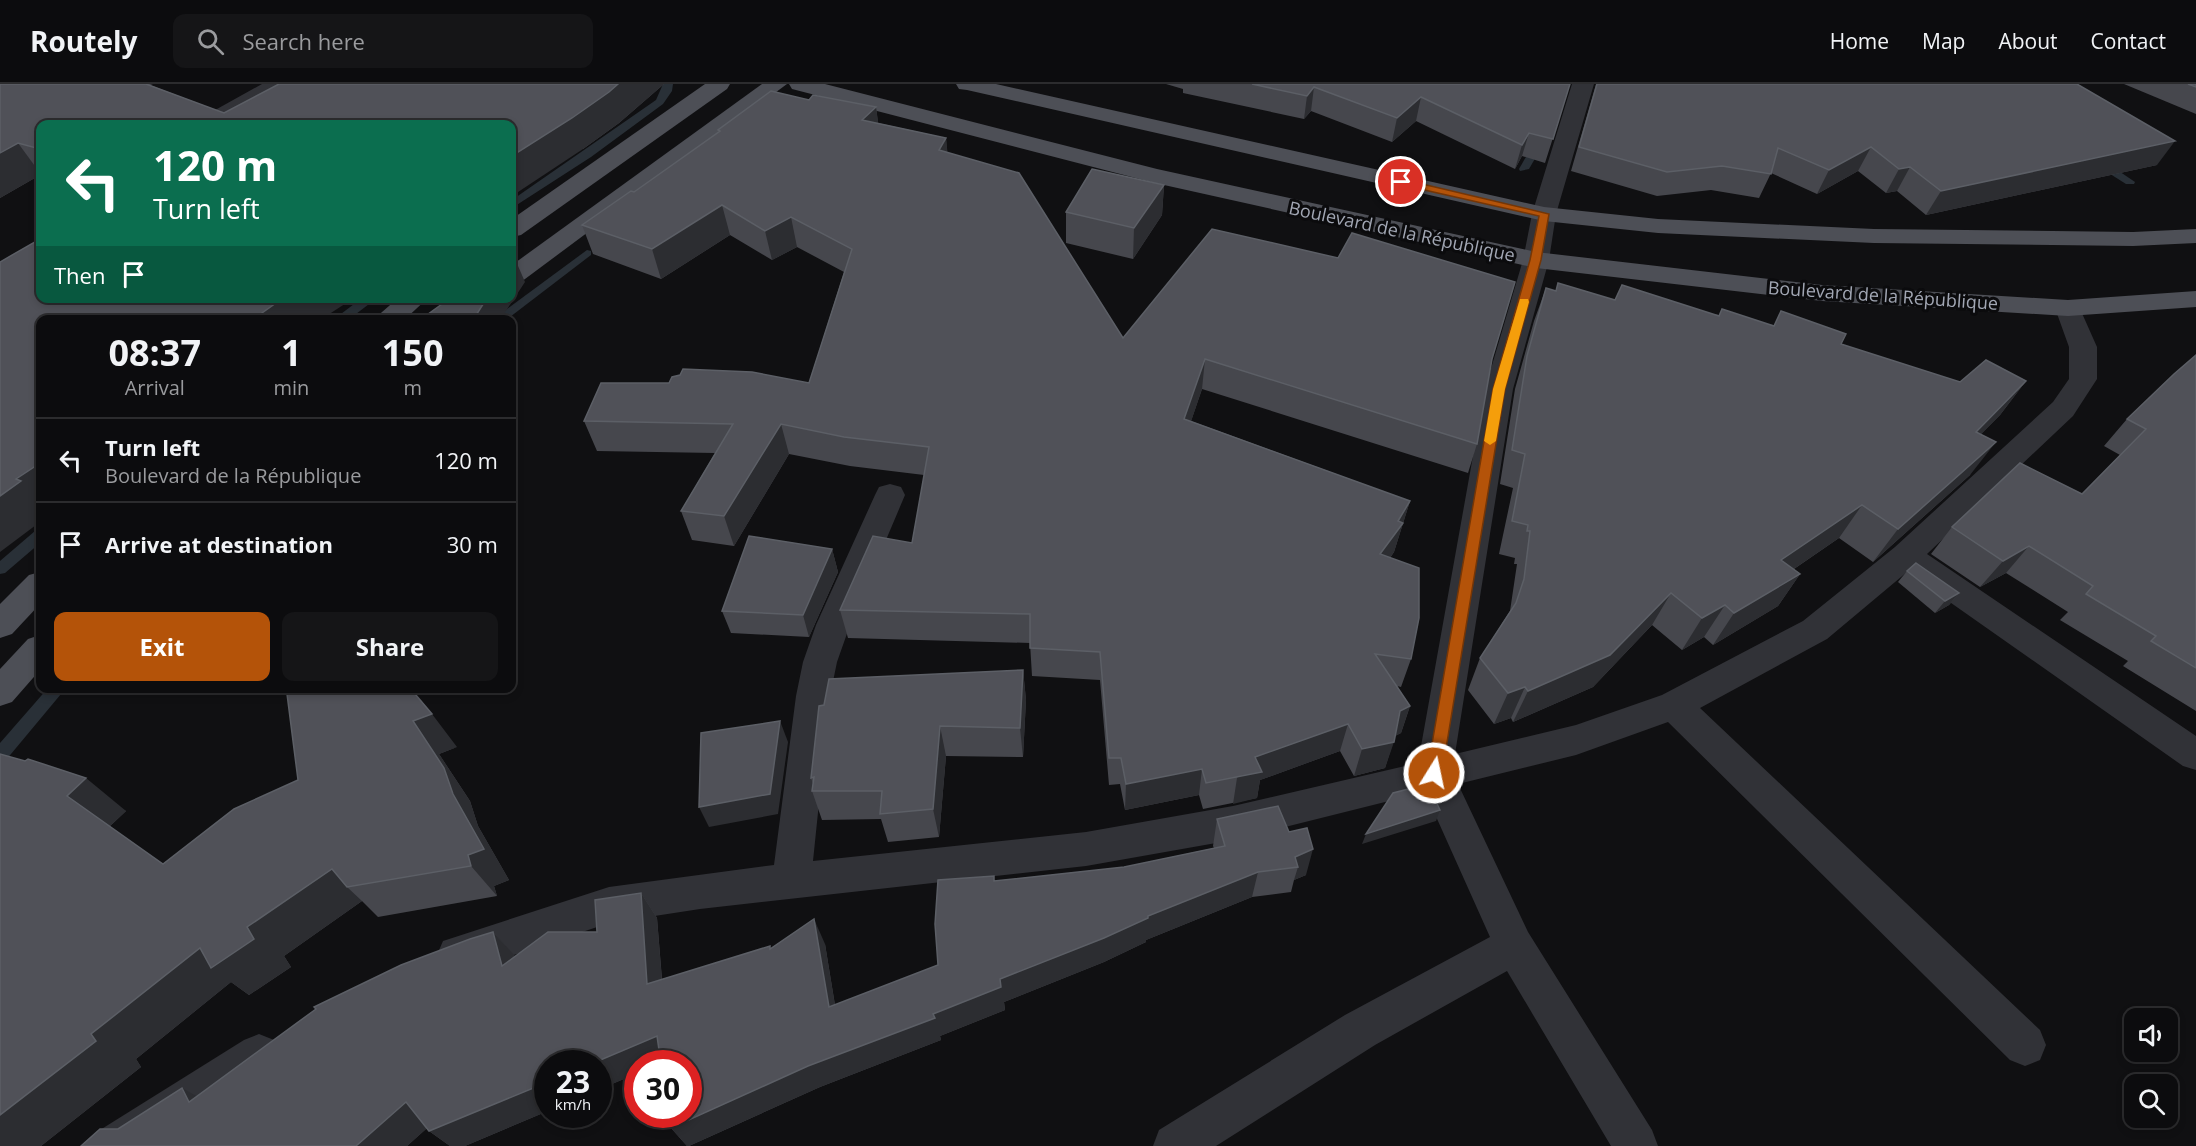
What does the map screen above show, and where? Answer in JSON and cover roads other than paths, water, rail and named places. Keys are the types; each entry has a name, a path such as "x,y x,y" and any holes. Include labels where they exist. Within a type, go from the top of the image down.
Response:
{"main road":[{"path":"516,227 682,97 719,84"},
{"path":"516,274 776,84"},
{"name":"Boulevard de la République","path":"800,84 1155,176 1536,260 1822,293 2068,308 2196,299"},
{"path":"967,84 1544,214 1658,226 1874,236 2133,239 2196,236"},
{"path":"393,315 408,303"},
{"path":"0,625 36,588"},
{"path":"0,692 36,652"}],"street":[{"path":"214,120 278,84"},
{"path":"1583,84 1544,214 1536,260 1499,389 1434,773 1514,945 1636,1146"},
{"path":"425,966 609,905 700,891 1086,849 1233,823 1576,740 1674,705 1815,630 1906,555 2063,409 2083,378 2083,347 2068,308"},
{"path":"791,882 813,696 820,662 832,625 890,495"},
{"path":"1906,555 2196,755"},
{"path":"1674,705 2025,1045"},
{"path":"1175,1146 1360,1030 1514,945"},
{"path":"116,1146 286,1037"}],"waterway":[{"path":"516,202 660,102 667,91 668,84"},
{"path":"1524,169 1539,143"},
{"path":"2100,163 2130,182"},
{"path":"505,315 587,253"},
{"path":"346,315 364,303"},
{"path":"0,569 36,538"},
{"path":"0,755 54,693"}]}
